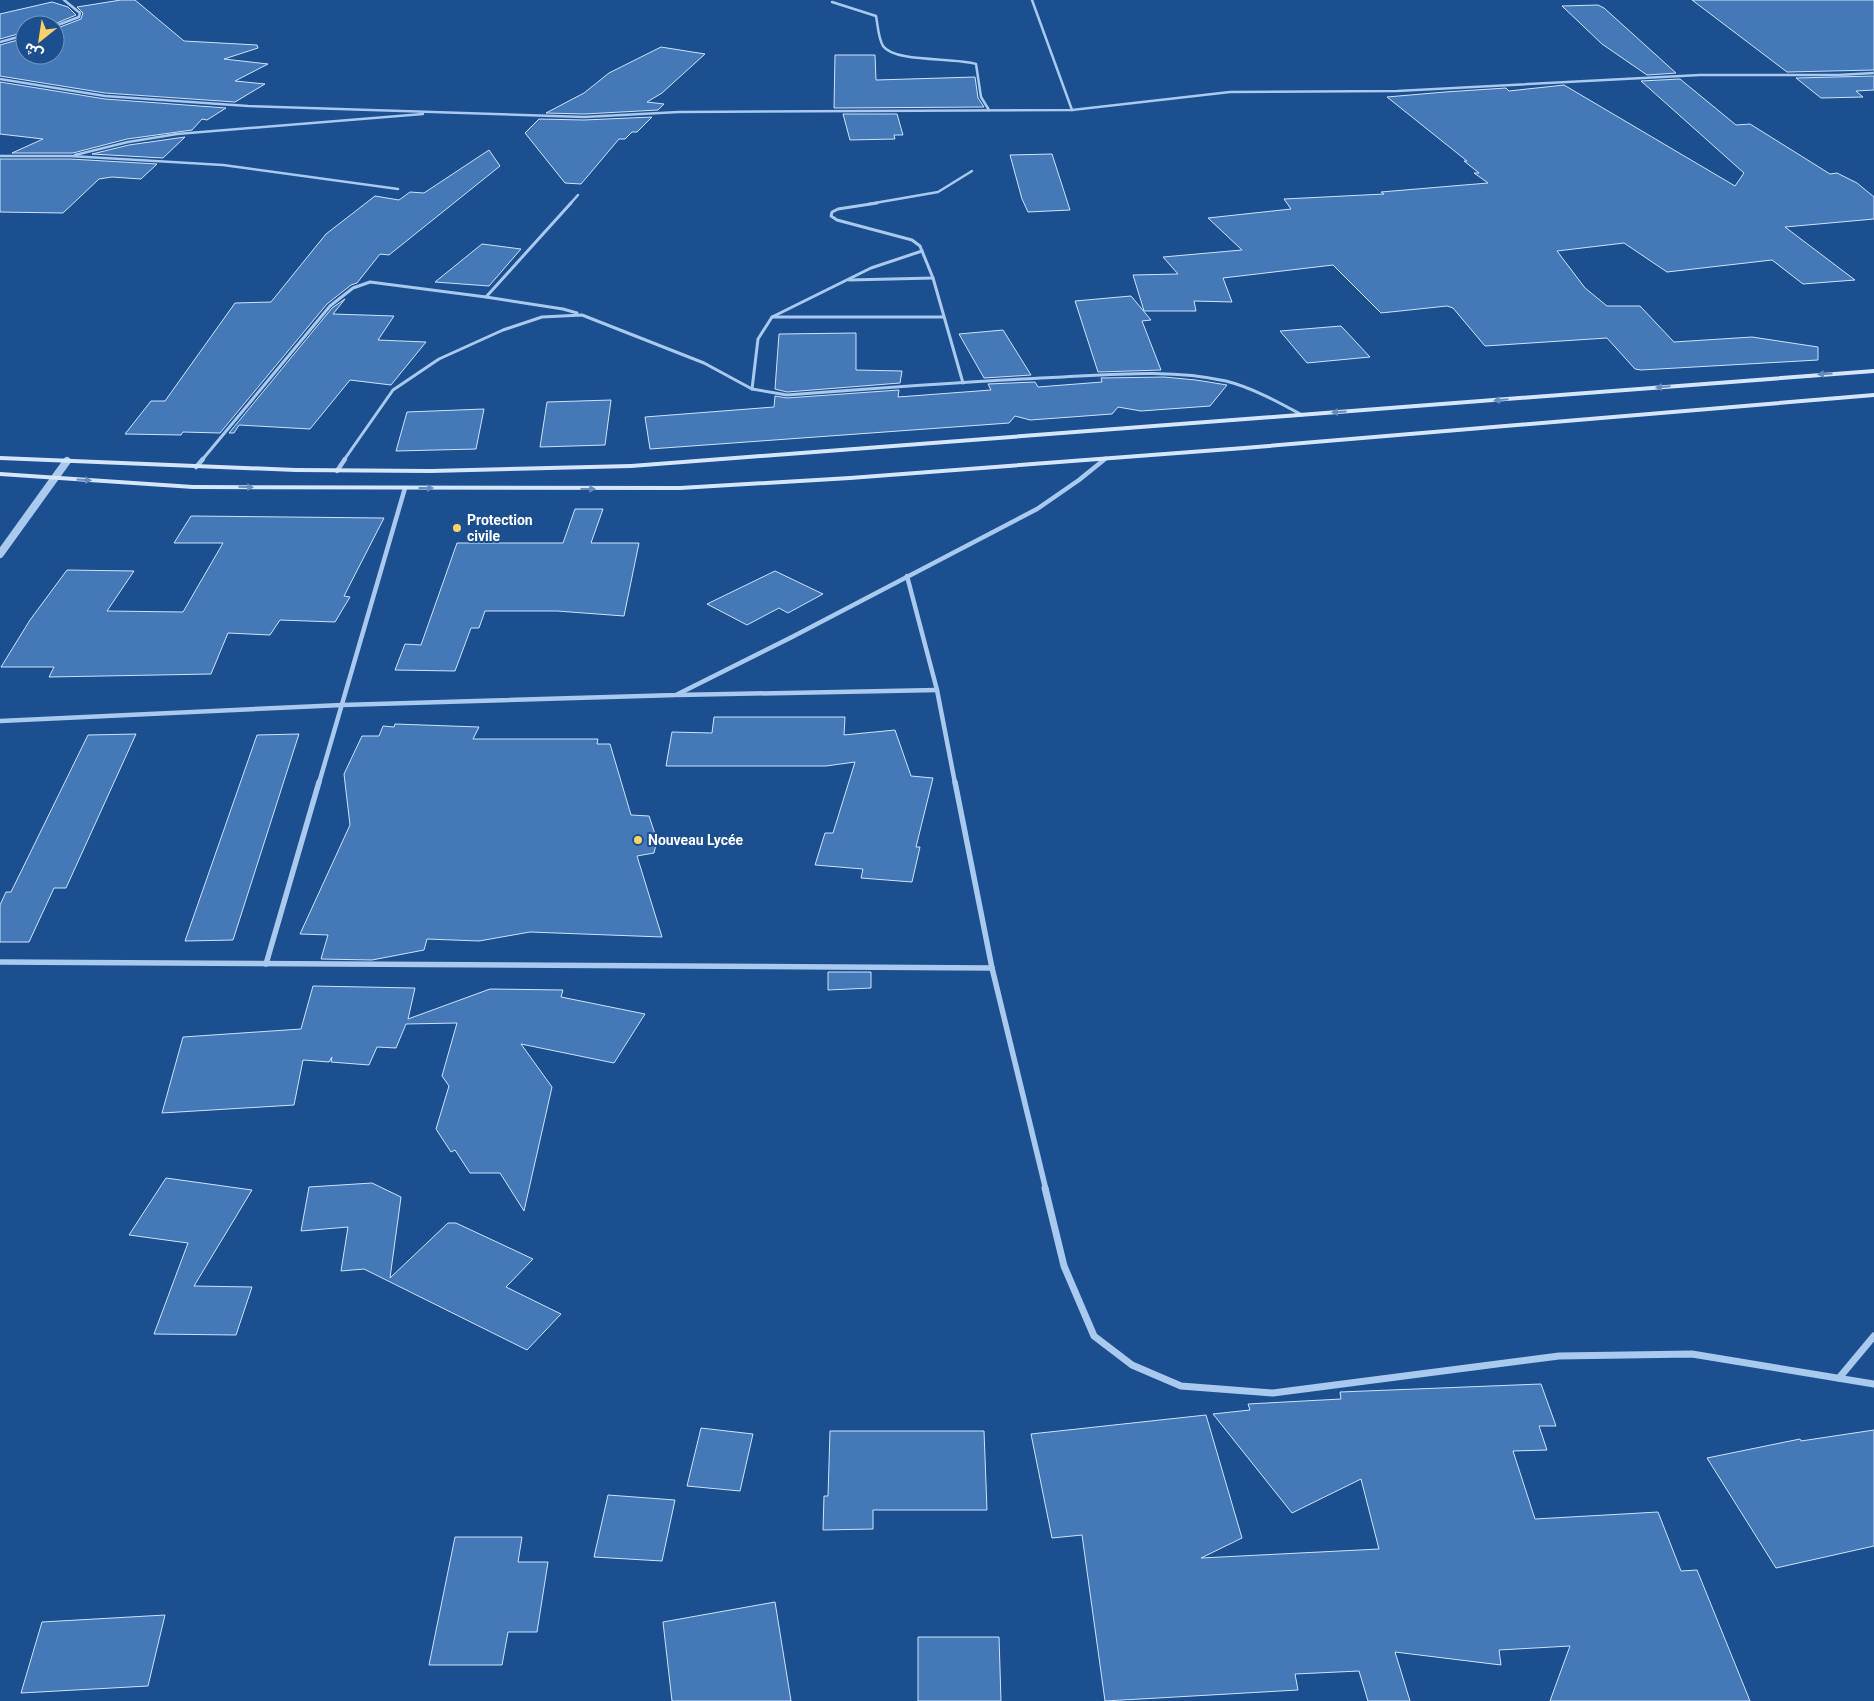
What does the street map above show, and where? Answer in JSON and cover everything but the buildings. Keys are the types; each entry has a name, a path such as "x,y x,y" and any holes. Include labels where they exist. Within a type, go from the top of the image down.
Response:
{"main road":[{"path":"0,458 337,471 431,471 631,466 1874,371"},
{"path":"0,474 193,487 680,488 822,480 1106,458 1874,395"}],"street":[{"path":"64,0 80,13 79,17 65,22"},
{"path":"1032,0 1072,110"},
{"path":"832,2 876,16 879,35 886,49 895,53 915,57 958,59 976,64 981,97 989,110"},
{"path":"0,42 15,38"},
{"path":"0,79 105,96 248,106 584,117 680,112 1072,110 1230,92 1397,91 1700,75 1874,73"},
{"path":"70,156 128,142 177,134 268,125 406,117 439,112"},
{"path":"0,156 70,156 223,165 398,189"},
{"path":"963,382 933,278 920,246 912,240 837,220 831,216 832,212 838,209 938,192 972,171"},
{"path":"486,297 578,195"},
{"path":"752,389 758,339 772,317 846,280 897,258 922,251"},
{"path":"846,280 933,278"},
{"path":"196,467 330,306 350,288 370,282 563,309 704,363 752,389 787,395 963,382 1159,373 1235,383 1258,391 1302,415"},
{"path":"337,471 393,390 439,359 503,330 542,317 582,315"},
{"path":"772,317 944,316"},
{"path":"676,695 1037,509 1079,480 1106,458"},
{"path":"0,554 67,462"},
{"path":"266,964 405,488"},
{"path":"907,576 937,690 992,968 1064,1266 1094,1336 1132,1365 1181,1386 1273,1393 1559,1356 1692,1354 1874,1384"},
{"path":"0,721 342,705 676,695 937,690"},
{"path":"0,962 992,968"},
{"path":"1838,1378 1874,1336"}],"place":[{"name":"Protection civile","path":"457,528"},
{"name":"Nouveau Lycée","path":"638,840"}]}
